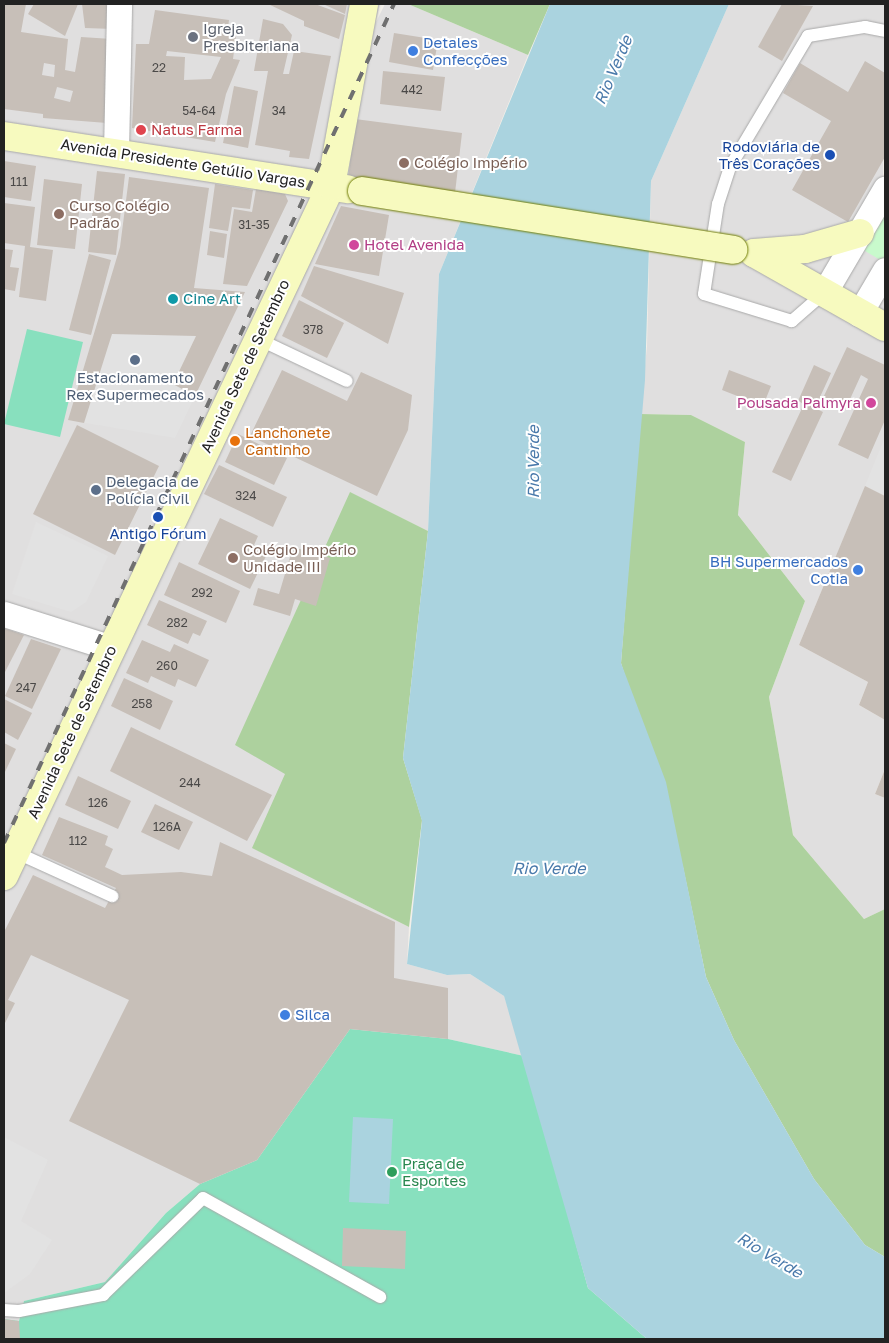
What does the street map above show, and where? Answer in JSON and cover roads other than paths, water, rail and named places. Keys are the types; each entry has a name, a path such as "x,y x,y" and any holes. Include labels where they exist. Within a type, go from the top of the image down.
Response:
{"main road":[{"name":"Avenida Sete de Setembro","path":"9,864 331,186 364,4"},
{"name":"Avenida Presidente Getúlio Vargas","path":"4,136 116,152 744,252"},
{"path":"744,252 805,249 860,233"},
{"path":"744,252 885,327"}],"street":[{"path":"116,152 119,4"},
{"path":"824,293 885,189"},
{"path":"859,314 885,270"},
{"path":"4,614 112,648"}],"lane":[{"path":"824,293 792,321 704,294 718,204 730,167 808,36 865,27 885,31"},
{"path":"258,339 347,381"},
{"path":"9,864 112,896"},
{"path":"4,1310 19,1311 103,1296 203,1198 380,1297"}],"water":[{"name":"Rio Verde","path":"550,4 729,4 651,181 645,380 621,663 666,782 706,977 734,1040 814,1179 865,1245 885,1257 885,1339 647,1339 588,1288 504,996 470,974 447,975 407,964 422,821 403,758 428,531 439,274"},
{"path":"353,1117 393,1119 389,1204 349,1202"}],"railway":[{"path":"4,843 394,4"}],"place":[{"name":"Igreja Presbiteriana","path":"193,37"},
{"name":"Detales Confecções","path":"413,51"},
{"name":"Natus Farma","path":"141,130"},
{"name":"Rodoviária de Três Corações","path":"830,155"},
{"name":"Colégio Império","path":"404,163"},
{"name":"Curso Colégio Padrão","path":"59,214"},
{"name":"Hotel Avenida","path":"354,245"},
{"name":"Cine Art","path":"173,299"},
{"name":"Estacionamento Rex Supermecados","path":"135,360"},
{"name":"Pousada Palmyra","path":"871,403"},
{"name":"Lanchonete Cantinho","path":"235,441"},
{"name":"Delegacia de Polícia Civil","path":"96,490"},
{"name":"Antigo Fórum","path":"158,517"},
{"name":"Colégio Império Unidade III","path":"233,558"},
{"name":"BH Supermercados Cotia","path":"858,570"},
{"name":"Silca","path":"285,1015"},
{"name":"Praça de Esportes","path":"392,1172"}]}
